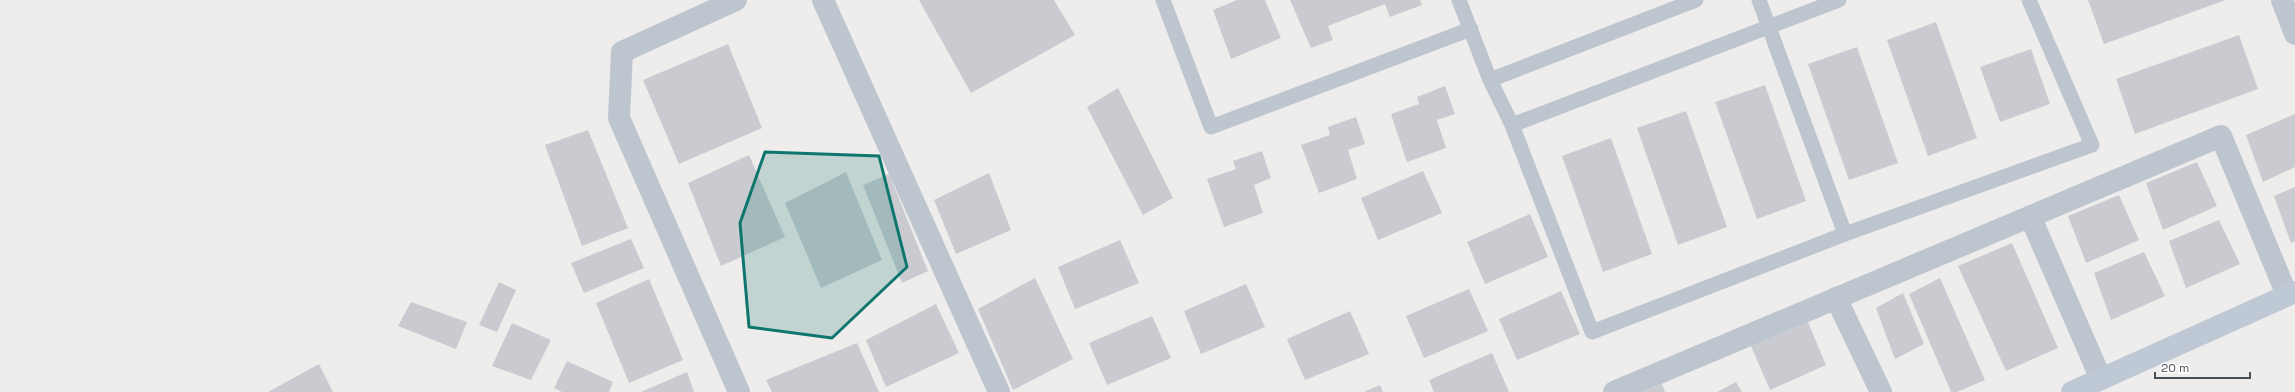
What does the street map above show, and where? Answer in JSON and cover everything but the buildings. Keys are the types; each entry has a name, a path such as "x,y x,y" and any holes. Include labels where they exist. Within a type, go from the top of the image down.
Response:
{"main road":[{"path":"2072,392 2291,294"}],"street":[{"path":"736,0 622,52 619,118 739,392"},
{"path":"823,0 999,392"},
{"path":"2282,0 2295,34"},
{"path":"1614,392 2221,136 2291,294"},
{"path":"2030,216 2101,379"},
{"path":"1836,298 1880,392"}],"lane":[{"path":"1164,0 1211,127 1471,29"},
{"path":"1459,0 1490,80 1512,126 1592,332 1845,234 2092,145 2029,0"},
{"path":"1490,80 1696,0"},
{"path":"1759,0 1845,234"},
{"path":"1512,126 1839,0"}],"highlighted area":[{"path":"765,152 879,156 907,267 832,338 749,327 740,223"}]}
